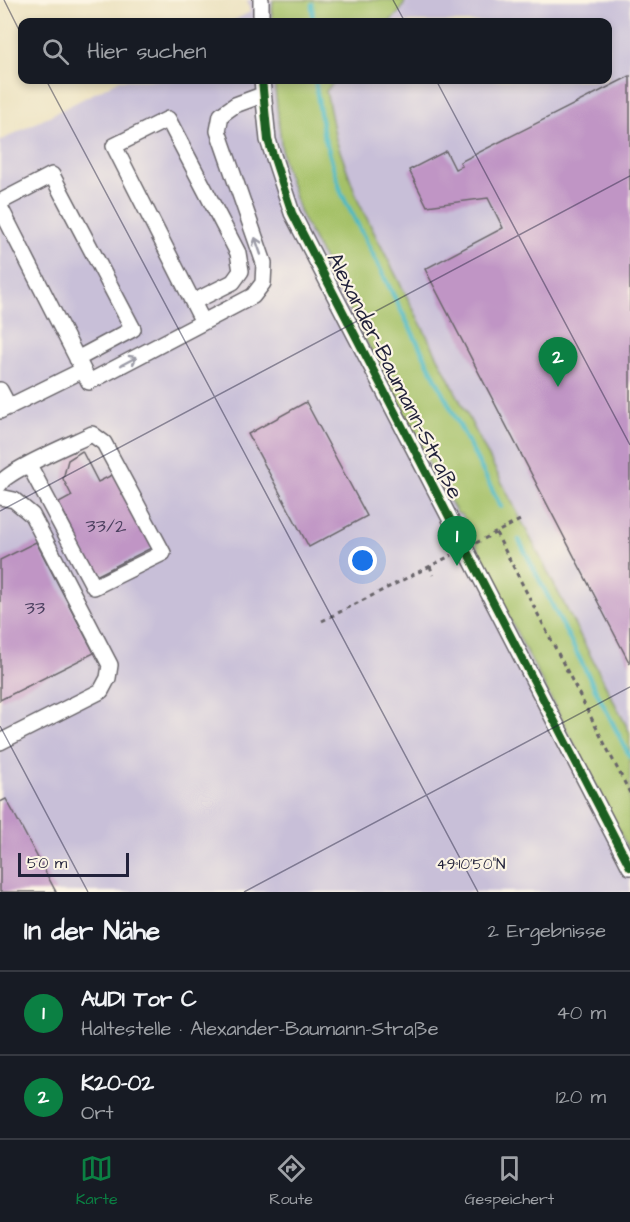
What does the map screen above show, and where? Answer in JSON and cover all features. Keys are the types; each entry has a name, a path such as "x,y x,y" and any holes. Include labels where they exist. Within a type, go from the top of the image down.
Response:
{"street":[{"path":"261,0 261,18"},
{"name":"Alexander-Baumann-Straße","path":"262,84 268,140 292,213 630,867"},
{"path":"0,207 89,382 253,296 263,283 264,263 218,131 221,115 235,105 262,95"},
{"path":"193,302 233,282 241,271 238,253 168,119 114,146 203,322"},
{"path":"0,202 52,175 133,329 80,364 4,409 0,390"},
{"path":"0,484 4,478 29,465 92,434 104,443 163,553 94,587 29,465"},
{"path":"0,497 14,500 32,515 110,665 108,678 101,691 0,742"}],"path":[{"path":"322,621 520,520"},
{"path":"496,533 630,793"},
{"path":"430,566 433,575"}],"shaded area":[{"path":"247,0 630,0 630,892 0,892 0,141 112,84 612,84 612,18 239,18 250,12"}],"green space":[{"path":"273,0 405,0 394,18 271,18"},
{"path":"274,84 332,84 326,91 336,140 359,203 630,733 630,852 502,604 472,534 462,515 457,513 438,481 300,213 283,160"}],"building":[{"path":"630,76 630,664 425,269 503,228 488,198 427,206 409,170 446,151 455,169 462,166 460,162"},
{"path":"306,402 367,516 309,547 248,434"},
{"path":"82,451 98,482 114,474 153,547 96,576 59,503 72,496 63,479 68,460"},
{"path":"36,542 94,653 0,700 0,560"},
{"path":"6,799 56,892 0,892 0,802"}],"waterway":[{"path":"312,4 313,18"},
{"path":"316,84 323,132 341,192 501,507"},
{"path":"519,540 630,757"}],"cycle path":[{"path":"262,84 268,140 292,213 630,867"}],"place":[{"name":"K20-02","path":"558,387"},
{"name":"AUDI Tor C","path":"457,566"}]}
